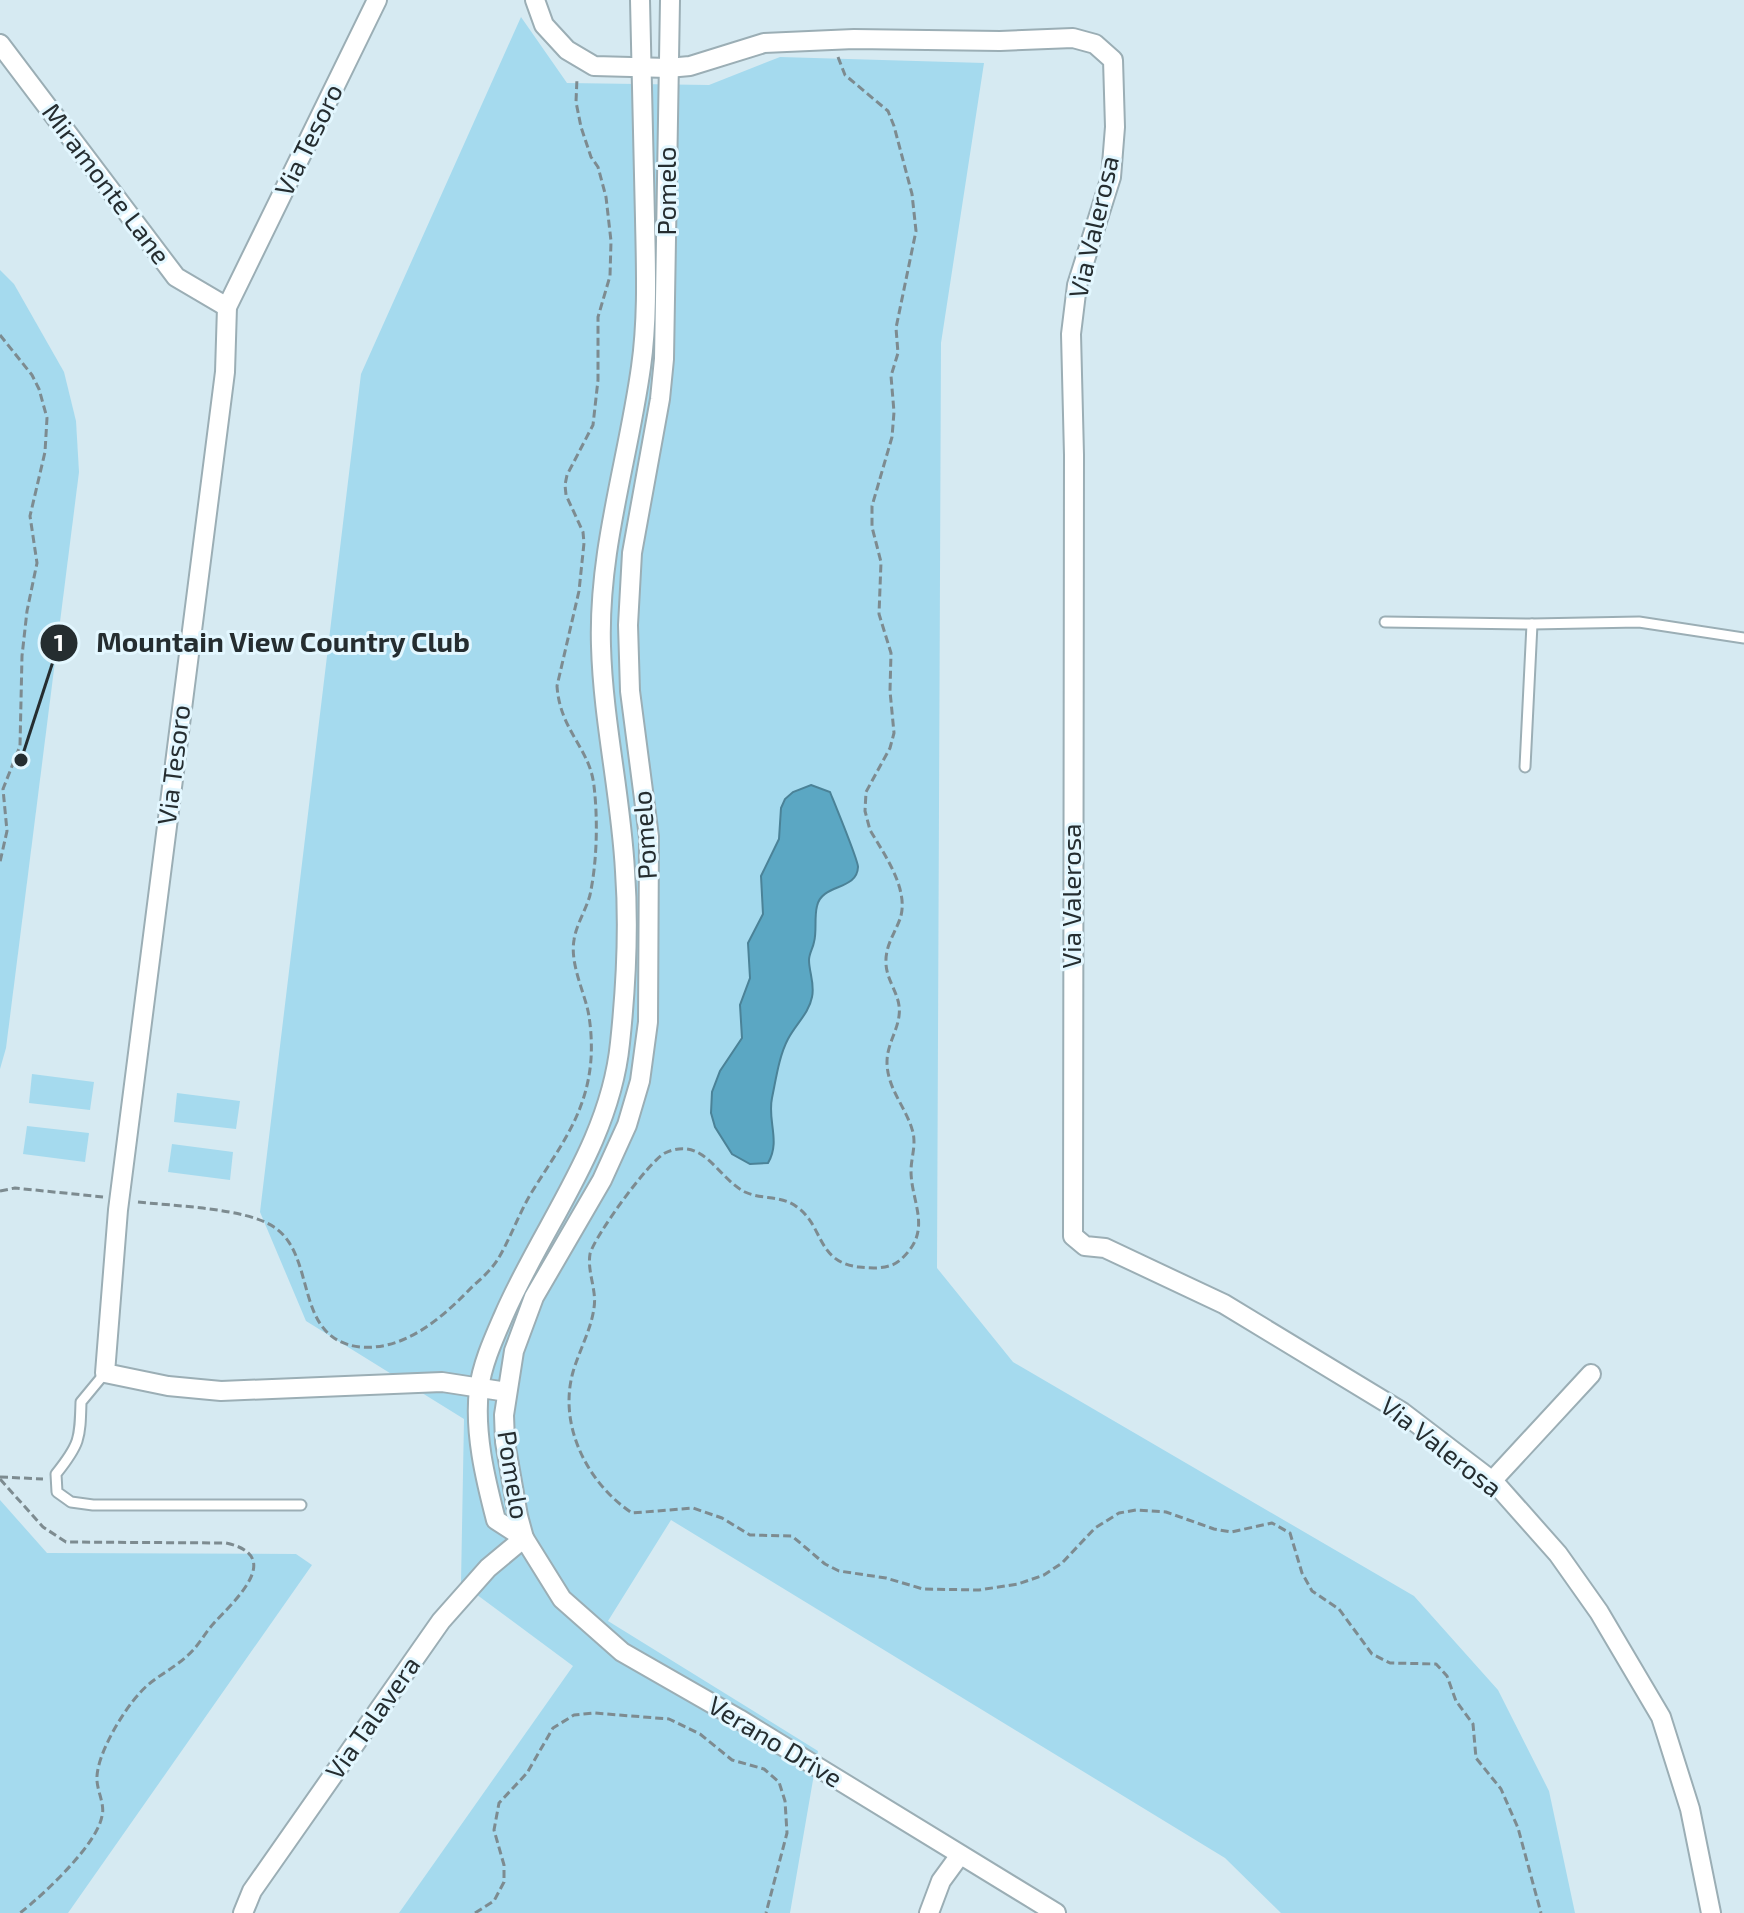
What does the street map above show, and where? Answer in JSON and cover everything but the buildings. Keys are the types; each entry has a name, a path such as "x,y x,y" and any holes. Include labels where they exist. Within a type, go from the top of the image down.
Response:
{"street":[{"name":"Via Tesoro","path":"105,1373 119,1199 225,372 227,307 377,0"},
{"path":"535,0 544,25 567,50 580,58"},
{"name":"Pomelo","path":"524,1538 496,1520 479,1432 479,1388 491,1347 514,1292 581,1171 606,1108 620,1047 625,872 601,645 605,565 641,366 647,302 640,0"},
{"name":"Pomelo","path":"524,1538 505,1442 507,1392 514,1351 534,1297 602,1180 627,1125 640,1081 648,1022 649,837 630,691 628,625 632,553 660,399 664,359 670,0"},
{"name":"Via Valerosa","path":"580,58 594,66 668,68 690,66 764,43 1073,38 1095,44 1113,60 1115,127 1111,177 1077,285 1071,334 1074,455 1073,1236 1085,1246 1105,1248 1224,1304 1402,1412 1492,1481 1558,1554 1599,1612 1661,1717 1690,1809 1711,1913"},
{"name":"Miramonte Lane","path":"0,44 176,277 227,307"},
{"path":"105,1373 168,1386 221,1391 442,1382 507,1392"},
{"path":"1492,1481 1591,1374"},
{"name":"Verano Drive","path":"524,1538 562,1599 622,1652 739,1719 1056,1913"},
{"name":"Via Talavera","path":"243,1913 252,1891 441,1621 488,1568 524,1538"},
{"path":"929,1913 941,1881 960,1855"}],"lane":[{"path":"1385,622 1639,622 1744,638"},
{"path":"1525,767 1532,624"},
{"path":"105,1373 81,1402 78,1442 56,1474 57,1492 71,1502 93,1505 301,1505"}],"path":[{"path":"837,40 839,64 845,75 888,111 915,211 915,243 898,314 898,353 891,376 894,412 892,437 875,488 871,518 880,555 879,614 891,653 890,691 894,733 890,748 868,785 864,800 866,820 902,895 901,914 890,939 886,960 887,974 897,993 900,1011 887,1051 887,1063 890,1084 913,1133 911,1169 918,1207 918,1231 913,1247 894,1264 876,1268 851,1266 827,1252 808,1217 789,1202 744,1191 705,1156 690,1148 659,1158 644,1173 607,1225 590,1255 593,1313 573,1372 569,1406 583,1456 600,1486 632,1513 702,1509 755,1537 792,1536 804,1543 825,1564 839,1571 886,1578 923,1589 994,1589 1034,1579 1062,1563 1105,1521 1127,1511 1166,1512 1231,1532 1266,1522 1279,1524 1290,1533 1302,1573 1312,1591 1339,1609 1372,1654 1390,1663 1436,1664 1447,1676 1456,1701 1473,1724 1476,1758 1501,1789 1518,1828 1541,1913"},
{"path":"1,1189 119,1199 241,1214 261,1220 284,1235 293,1249 310,1306 323,1327 332,1336 353,1345 376,1346 434,1324 491,1268 532,1192 576,1123 591,1060 589,1013 574,941 593,879 594,788 587,761 560,712 557,686 579,591 584,543 583,532 566,495 565,485 567,475 593,425 598,380 598,317 609,287 611,241 603,182 586,144 576,102 580,58"},
{"path":"0,335 32,375 47,418 45,452 30,516 37,563 22,656 20,746 3,789 7,831 0,862"},
{"path":"0,1478 55,1480"},
{"path":"0,1478 43,1527 66,1542 226,1543 240,1546 252,1561 248,1585 239,1599 214,1623 190,1654 141,1690 121,1717 97,1773 103,1808 100,1824 65,1871 20,1913"},
{"path":"475,1913 494,1901 504,1882 504,1865 494,1830 499,1803 527,1773 553,1728 574,1715 594,1713 669,1719 700,1734 732,1760 764,1769 779,1782 785,1801 787,1833 766,1913"}],"shaded area":[{"path":"521,17 567,83 709,85 780,57 984,63 941,343 937,1268 1013,1362 1414,1596 1498,1690 1549,1791 1575,1913 1281,1913 1225,1858 671,1520 608,1621 818,1751 790,1913 399,1913 573,1666 461,1583 464,1419 306,1321 260,1212 361,374"},
{"path":"0,270 14,284 64,372 76,421 79,472 6,1048 0,1069"},
{"path":"811,785 830,792 858,867 852,880 825,894 817,906 815,938 809,960 812,997 780,1060 771,1106 772,1155 768,1163 750,1164 732,1154 715,1127 711,1113 712,1092 720,1071 742,1038 740,1005 750,978 748,943 763,914 761,876 779,839 781,808 793,792"},
{"path":"32,1074 94,1082 90,1110 29,1103"},
{"path":"177,1093 240,1101 236,1129 174,1122"},
{"path":"27,1126 89,1133 85,1162 23,1154"},
{"path":"172,1144 233,1152 230,1180 168,1172"},
{"path":"0,1500 47,1553 296,1554 312,1565 68,1913 0,1913"}],"place":[{"name":"Mountain View Country Club","path":"21,760"}]}
